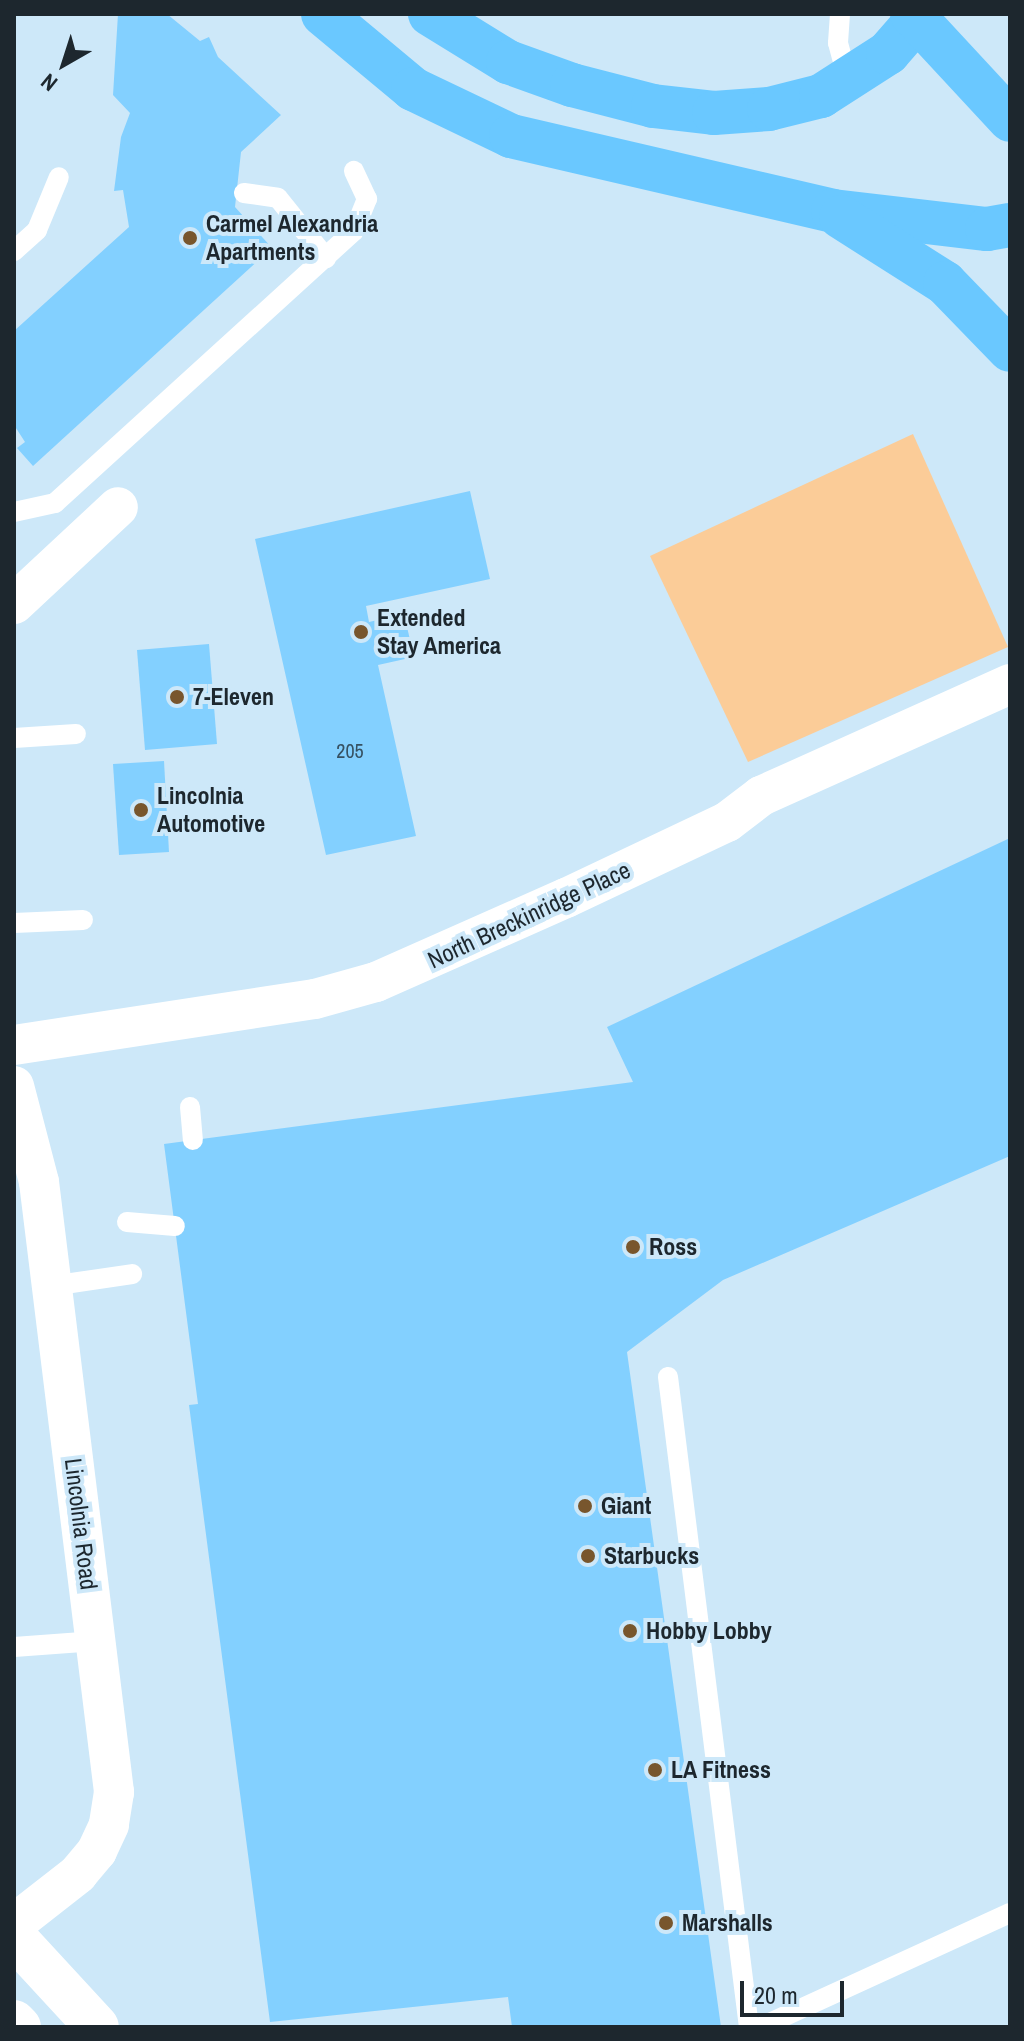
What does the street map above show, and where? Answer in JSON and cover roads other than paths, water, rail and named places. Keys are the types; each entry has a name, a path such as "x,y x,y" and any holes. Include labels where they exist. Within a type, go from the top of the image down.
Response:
{"highway":[{"path":"323,14 413,89 511,136 833,211 987,229 1010,225"},
{"path":"430,14 508,62 653,106 714,113 769,109 821,96 888,53 922,14"},
{"path":"912,14 1010,120"},
{"path":"833,211 945,283 1010,350"}],"main road":[{"path":"14,1937 97,2027"},
{"path":"14,2022 19,2027"}],"street":[{"path":"14,604 118,507"},
{"name":"North Breckinridge Place","path":"14,1045 315,999 376,982 727,822 761,796 1010,684"},
{"name":"Lincolnia Road","path":"14,1086 39,1182 114,1792 109,1825 78,1874 14,1924"}],"lane":[{"path":"840,14 838,43 848,81"},
{"path":"14,512 55,503 354,231 367,199 354,171"},
{"path":"14,251 37,230 59,177"},
{"path":"244,193 278,198 326,258"},
{"path":"14,738 76,734"},
{"path":"14,923 83,920"},
{"path":"190,1107 193,1140"},
{"path":"127,1222 175,1226"},
{"path":"51,1286 132,1274"},
{"path":"668,1377 749,2027"},
{"path":"14,1647 96,1641"},
{"path":"761,2027 1010,1913"}],"place":[{"name":"Carmel Alexandria Apartments","path":"190,238"},
{"name":"Extended Stay America","path":"361,632"},
{"name":"7-Eleven","path":"177,697"},
{"name":"Lincolnia Automotive","path":"141,810"},
{"name":"Ross","path":"633,1247"},
{"name":"Giant","path":"585,1506"},
{"name":"Starbucks","path":"588,1556"},
{"name":"Hobby Lobby","path":"630,1631"},
{"name":"LA Fitness","path":"655,1770"},
{"name":"Marshalls","path":"666,1923"}]}
